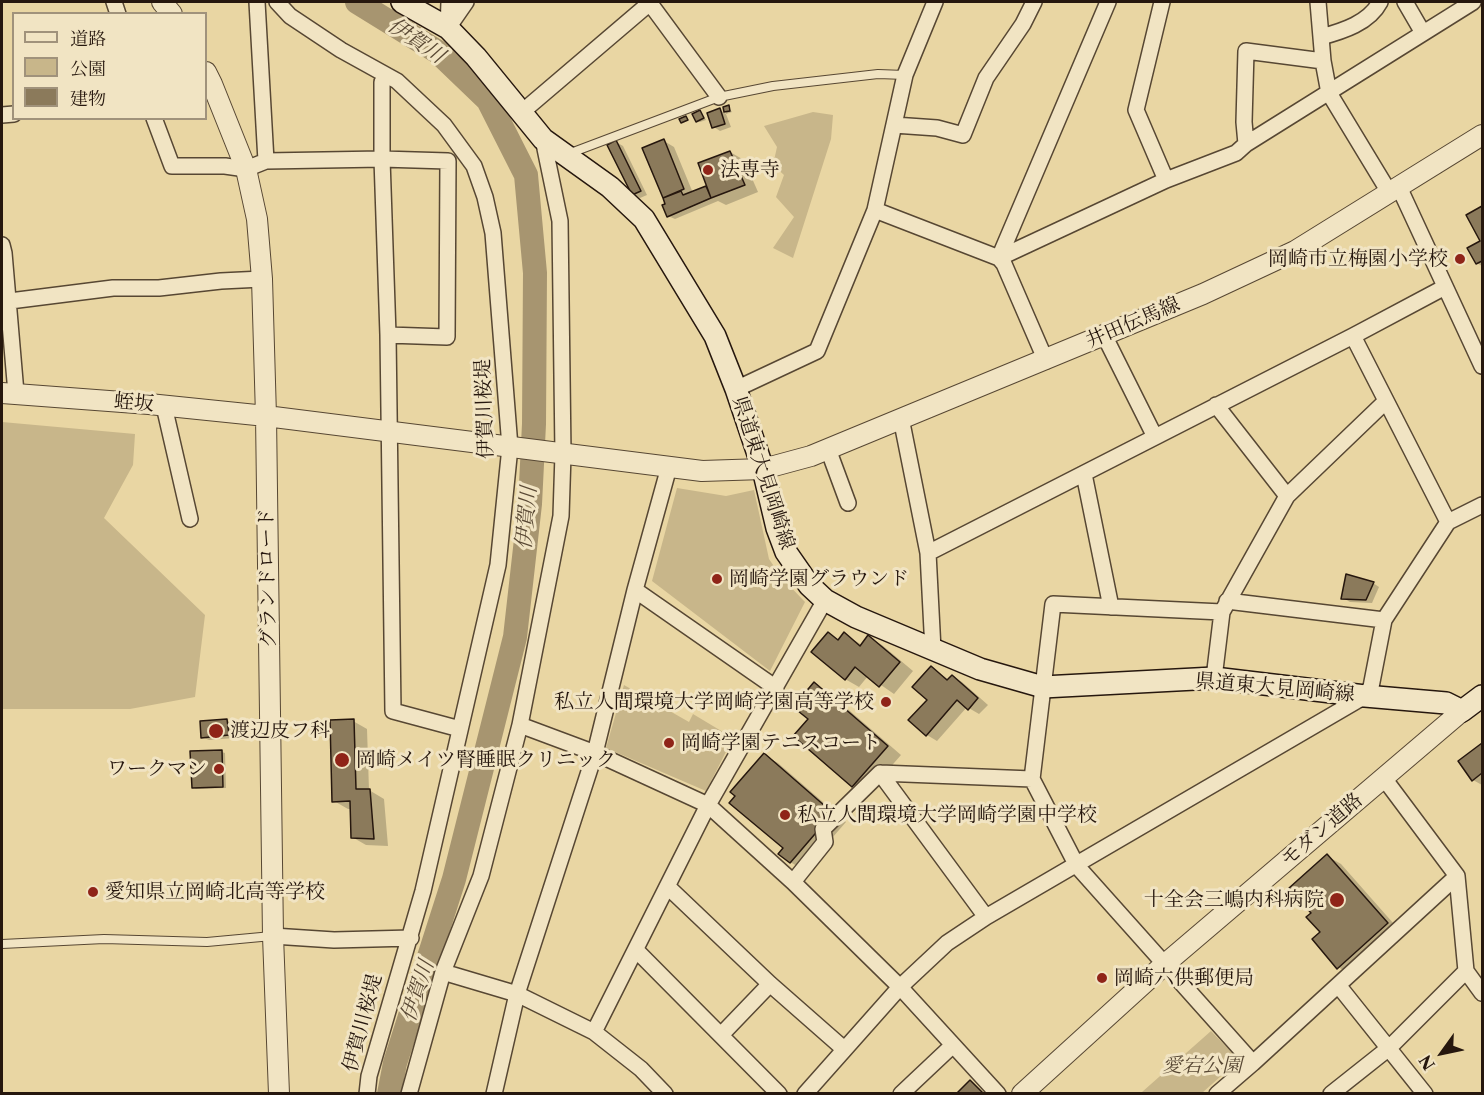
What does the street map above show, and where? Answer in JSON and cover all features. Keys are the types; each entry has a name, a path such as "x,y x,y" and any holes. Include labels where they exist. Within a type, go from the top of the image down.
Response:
{"main road":[{"name":"県道東大見岡崎線","path":"402,2 448,28 476,57 543,138 610,186 644,219 715,336 763,469 777,528 786,552 809,585 825,600 856,617 933,650 981,669 1043,687 1214,678 1446,703 1462,711"},
{"path":"1462,711 1482,696"}],"street":[{"path":"257,2 266,161"},
{"name":"伊賀川桜堤","path":"277,2 290,16 342,50 397,81 444,125 474,166 485,197 493,233 510,447 498,565 411,938 401,963 369,1076 367,1094"},
{"path":"448,28 449,2"},
{"path":"448,28 465,2"},
{"path":"522,112 650,2 719,97"},
{"path":"736,389 817,351 875,210 905,75 935,2"},
{"path":"894,124 937,128 963,135 986,78 1023,24 1034,2"},
{"path":"999,258 1108,2"},
{"path":"1162,2 1136,110 1166,180"},
{"path":"1318,2 1323,61 1329,93 1394,190 1445,287 1482,366"},
{"path":"1321,37 1344,31 1374,13 1380,2"},
{"path":"1405,2 1423,33"},
{"path":"999,258 1166,180 1236,153 1246,144 1473,2"},
{"path":"1246,144 1244,122 1246,51 1323,61"},
{"name":"グランドロード","path":"207,74 246,169 257,219 262,279 273,936 279,1094"},
{"path":"382,82 393,711 460,729"},
{"path":"155,120 171,166 225,166 246,169 266,161 382,159 448,161 447,337 388,335"},
{"name":"井田伝馬線","path":"510,447 669,467 734,471 763,469 794,462 1046,361 1203,294 1295,250 1482,135"},
{"path":"409,1094 443,972 481,876 520,725 561,516 563,454 560,221 543,138"},
{"path":"875,210 999,258 1004,264 1046,361"},
{"path":"2,244 9,393"},
{"path":"5,302 113,288 159,288 262,279"},
{"path":"928,553 1445,287"},
{"path":"1104,335 1155,437"},
{"path":"1353,336 1448,522"},
{"name":"蛭坂","path":"9,393 266,416 510,447"},
{"path":"1214,678 1225,606 1287,496 1386,401"},
{"path":"1216,405 1287,496"},
{"path":"165,406 190,519"},
{"path":"901,418 928,553 933,650"},
{"path":"828,449 848,503"},
{"path":"494,1094 517,994 595,753 635,590 669,467"},
{"path":"1084,474 1111,607"},
{"path":"805,1094 900,987 948,943 986,917 1365,696 1371,687 1384,620 1448,522 1482,506"},
{"path":"635,590 776,688"},
{"path":"594,1032 708,805 825,600"},
{"path":"1253,1063 1077,866 1032,779 1053,604 1111,607 1225,606 1384,620"},
{"name":"モダン道路","path":"1022,1094 1165,964 1462,711"},
{"path":"520,725 595,753 708,805 793,882 900,987 998,1094"},
{"path":"793,882 825,842 823,829 880,773 1032,779"},
{"path":"880,773 986,917"},
{"path":"1383,777 1457,876 1466,971 1482,993"},
{"path":"1217,1094 1457,876"},
{"path":"668,887 770,984 844,1049"},
{"path":"273,936 334,940 411,938"},
{"path":"636,950 779,1094"},
{"path":"1331,1094 1389,1048 1466,971"},
{"path":"443,972 517,994 594,1032 641,1069 665,1094"},
{"path":"721,1035 770,984"},
{"path":"1338,985 1425,1094"},
{"path":"901,1094 953,1045"}],"lane":[{"path":"567,155 719,97 773,86 878,74 905,75"},
{"path":"2,944 104,939 207,942 273,936"}],"green space":[{"path":"813,112 833,115 831,139 793,258 773,248 794,217 776,197 784,175 773,165 777,147 764,126"},
{"path":"2,422 135,434 133,465 104,518 205,615 195,697 130,709 2,709"},
{"name":"岡崎学園グラウンド","path":"677,488 726,496 754,490 769,559 782,578 805,602 770,671 652,581"},
{"name":"岡崎学園テニスコート","path":"624,685 689,722 693,714 733,738 706,791 606,748"},
{"name":"愛宕公園","path":"1211,1031 1239,1060 1202,1093 1143,1094 1142,1092"}],"building":[{"path":"729,105 730,111 724,112 723,107"},
{"path":"720,108 725,124 712,128 707,113"},
{"path":"700,110 704,118 696,122 692,114"},
{"path":"686,116 688,120 681,123 679,119"},
{"path":"664,139 684,189 663,198 642,148"},
{"path":"616,140 641,191 632,195 607,145"},
{"path":"730,151 745,185 711,198 698,163"},
{"path":"706,186 711,198 667,217 662,205 665,204 663,198 681,191 683,195"},
{"path":"1482,206 1482,261 1476,264 1467,248 1480,241 1466,215"},
{"path":"1346,574 1374,582 1366,600 1341,599"},
{"path":"828,632 838,640 844,632 860,646 868,635 900,662 879,687 855,667 845,680 811,652"},
{"path":"931,666 947,680 952,675 978,698 968,710 957,700 926,736 908,720 927,700 912,687"},
{"path":"814,682 888,746 852,787 793,736 808,719 793,707"},
{"path":"227,719 229,735 201,738 200,721"},
{"path":"354,719 356,789 370,789 374,839 351,838 350,801 332,802 330,720"},
{"path":"1482,743 1482,773 1472,781 1458,761"},
{"path":"222,750 223,787 192,788 190,751"},
{"path":"764,753 833,813 790,863 778,854 783,848 729,803 735,796 730,792"},
{"path":"1327,854 1388,923 1337,969 1312,939 1320,932 1306,917 1311,913 1289,888"},
{"path":"970,1080 984,1094 956,1094"}],"waterway":[{"name":"伊賀川","path":"357,2 438,52 488,100 526,175 535,273 534,424 530,504 515,637 454,879 395,1063 389,1094"}],"place":[{"name":"法専寺","path":"708,170"},
{"name":"岡崎市立梅園小学校","path":"1460,259"},
{"name":"岡崎学園グラウンド","path":"717,579"},
{"name":"私立人間環境大学岡崎学園高等学校","path":"886,702"},
{"name":"渡辺皮フ科","path":"216,731"},
{"name":"岡崎学園テニスコート","path":"669,743"},
{"name":"岡崎メイツ腎睡眠クリニック","path":"342,760"},
{"name":"ワークマン","path":"219,769"},
{"name":"私立人間環境大学岡崎学園中学校","path":"785,815"},
{"name":"愛知県立岡崎北高等学校","path":"93,892"},
{"name":"十全会三嶋内科病院","path":"1337,900"},
{"name":"岡崎六供郵便局","path":"1102,978"}]}
